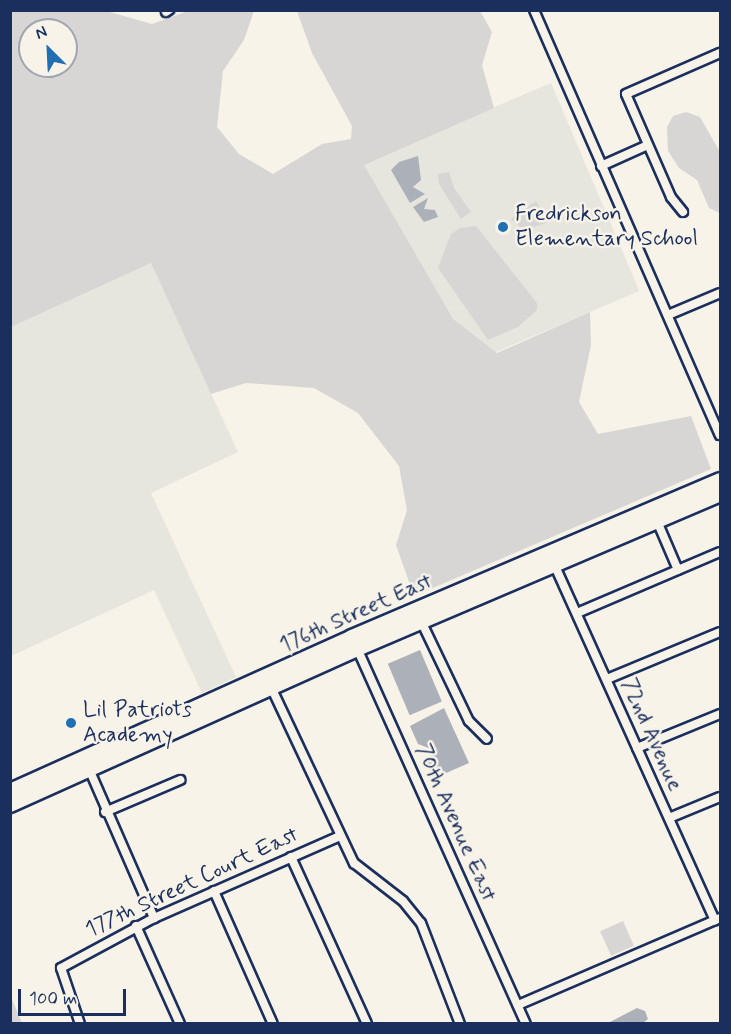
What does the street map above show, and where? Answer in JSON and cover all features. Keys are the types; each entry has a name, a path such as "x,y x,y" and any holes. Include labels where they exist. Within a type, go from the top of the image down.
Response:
{"main road":[{"name":"176th Street East","path":"10,791 354,643 720,480"},
{"name":"176th Street East","path":"10,805 271,687 354,643 421,621 720,494"}],"street":[{"path":"534,10 720,435"},
{"path":"683,212 671,197 626,94 720,53"},
{"path":"601,166 648,145"},
{"path":"668,315 720,292"},
{"path":"657,520 678,570"},
{"path":"577,613 720,552"},
{"name":"72nd Avenue","path":"554,564 669,818 718,919"},
{"path":"421,621 469,721 487,739"},
{"path":"607,679 720,632"},
{"name":"70th Avenue East","path":"354,643 526,1023"},
{"path":"271,687 340,836 361,871 415,912 453,998 460,1023"},
{"path":"637,748 720,714"},
{"path":"89,769 105,812 154,918"},
{"path":"105,812 180,780"},
{"path":"669,818 720,797"},
{"name":"177th Street Court East","path":"80,1023 61,968 136,926 340,836"},
{"path":"291,857 367,1023"},
{"path":"214,891 273,1023"},
{"path":"518,1005 718,919"},
{"path":"136,926 180,1023"}],"shaded area":[{"path":"10,11 106,11 152,24 188,11 254,11 244,40 223,71 217,127 239,154 273,174 322,144 351,139 352,126 312,53 297,11 480,11 492,32 482,65 494,108 364,165 453,319 497,353 590,312 591,345 579,402 598,434 691,416 711,469 414,596 396,545 407,510 399,466 358,413 314,388 246,383 211,394 151,263 11,327"},
{"name":"Fredrickson Elementary School","path":"551,83 639,291 452,371 363,163"},
{"path":"686,112 700,117 720,152 720,213 709,208 697,180 679,168 668,151 667,127 673,116"},
{"path":"418,156 421,180 413,187 425,194 410,203 391,170 399,162"},
{"path":"449,172 454,188 471,212 461,219 439,184 438,174"},
{"path":"428,198 424,209 435,210 438,217 424,222 413,207"},
{"path":"536,201 546,223 524,230 511,219"},
{"path":"476,226 537,303 537,310 518,327 488,340 438,268 451,234 460,228"},
{"path":"151,263 238,452 151,493 236,677 202,693 154,590 11,656 10,327"},
{"path":"420,650 442,702 410,715 388,664"},
{"path":"444,708 469,763 437,777 432,776 427,763 434,750 418,744 410,726"},
{"path":"623,921 634,946 611,956 600,931"},
{"path":"11,997 22,1023 11,1023"},
{"path":"637,1008 645,1011 648,1019 643,1023 608,1023"}],"place":[{"name":"Fredrickson Elementary School","path":"503,227"},
{"name":"Lil Patriots Academy","path":"71,723"}]}
